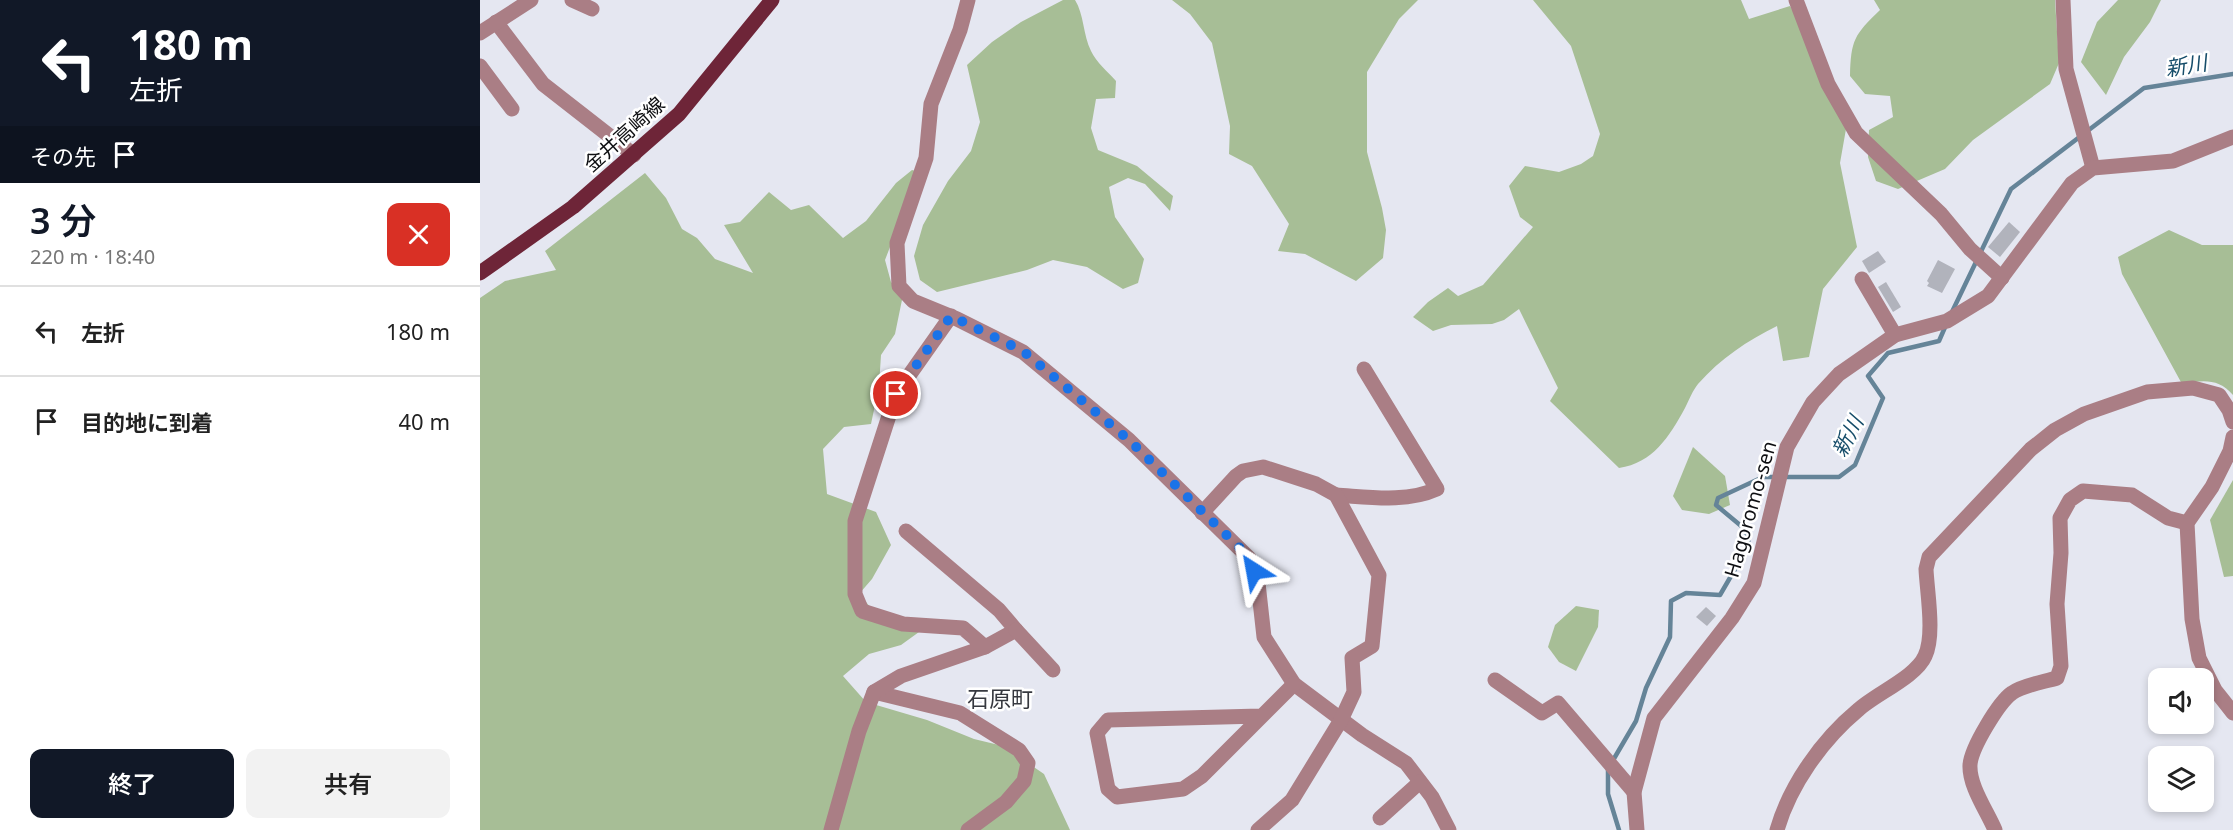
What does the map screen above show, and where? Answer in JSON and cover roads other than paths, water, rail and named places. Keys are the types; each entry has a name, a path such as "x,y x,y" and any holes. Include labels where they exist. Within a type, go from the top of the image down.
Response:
{"main road":[{"name":"金井高崎線","path":"480,273 573,207 679,114 772,0"}],"street":[{"path":"572,0 592,9"},
{"path":"968,0 960,30 931,104 926,158 897,243 899,286 913,301 951,316 1023,351 1129,440 1250,558 1258,583 1264,637 1294,684 1341,720 1406,764 1432,797 1449,830"},
{"path":"1796,0 1828,84 1856,133 1941,214 1970,249 2002,278"},
{"path":"2063,0 2066,69 2093,168 2173,161 2233,137"},
{"path":"480,33 528,1"},
{"path":"496,22 543,84 634,155"},
{"path":"480,66 512,109"},
{"name":"Hagoromo-sen","path":"1636,830 1634,792 1654,718 1732,618 1754,583 1787,447 1813,402 1839,374 1895,335 1947,321 1988,296 2073,183 2093,168"},
{"path":"1862,279 1895,335"},
{"path":"951,316 896,394 855,521 855,594 862,611 875,617 903,624 963,628 985,647"},
{"path":"1202,513 1243,471 1263,466 1316,484 1336,495 1386,499 1424,495 1437,489 1364,369"},
{"path":"1776,830 1808,766 1834,733 1858,709 1910,673 1925,657 1929,642 1926,569 1929,557 2031,449 2055,430 2084,414 2147,392 2193,388 2219,395 2229,410 2233,422"},
{"path":"2233,437 2230,451 2212,487 2187,523 2192,620 2199,658 2215,690 2233,713"},
{"path":"1995,830 1973,781 1970,764 1974,750 1992,718 2013,692 2057,678 2061,666 2058,604 2061,553 2060,518 2070,500 2083,491 2132,495 2168,518 2187,523"},
{"path":"1258,830 1292,800 1341,720 1354,692 1352,658 1372,646 1379,575 1336,495"},
{"path":"906,531 999,610 1053,670"},
{"path":"831,830 859,731 874,692 901,676 985,647 1016,630"},
{"path":"1495,680 1542,713 1557,703 1634,792"},
{"path":"1260,716 1108,720 1097,733 1108,789 1117,797 1183,789 1202,776 1294,684"},
{"path":"874,692 960,713 1019,750 1028,763 1024,781 1006,801 968,830"},
{"path":"1380,818 1420,782"}],"waterway":[{"name":"新川","path":"1951,314 2011,189 2144,88 2233,74"},
{"name":"新川","path":"1612,762 1636,721 1646,688 1670,637 1671,601 1686,593 1720,595 1749,545 1746,530 1716,505 1718,498 1763,477 1839,477 1855,465 1883,398 1868,376 1888,353 1939,341 1946,325"},
{"name":"新川","path":"1608,769 1608,794 1619,830"}],"district":[{"name":"石原町","path":"1000,698"}]}
